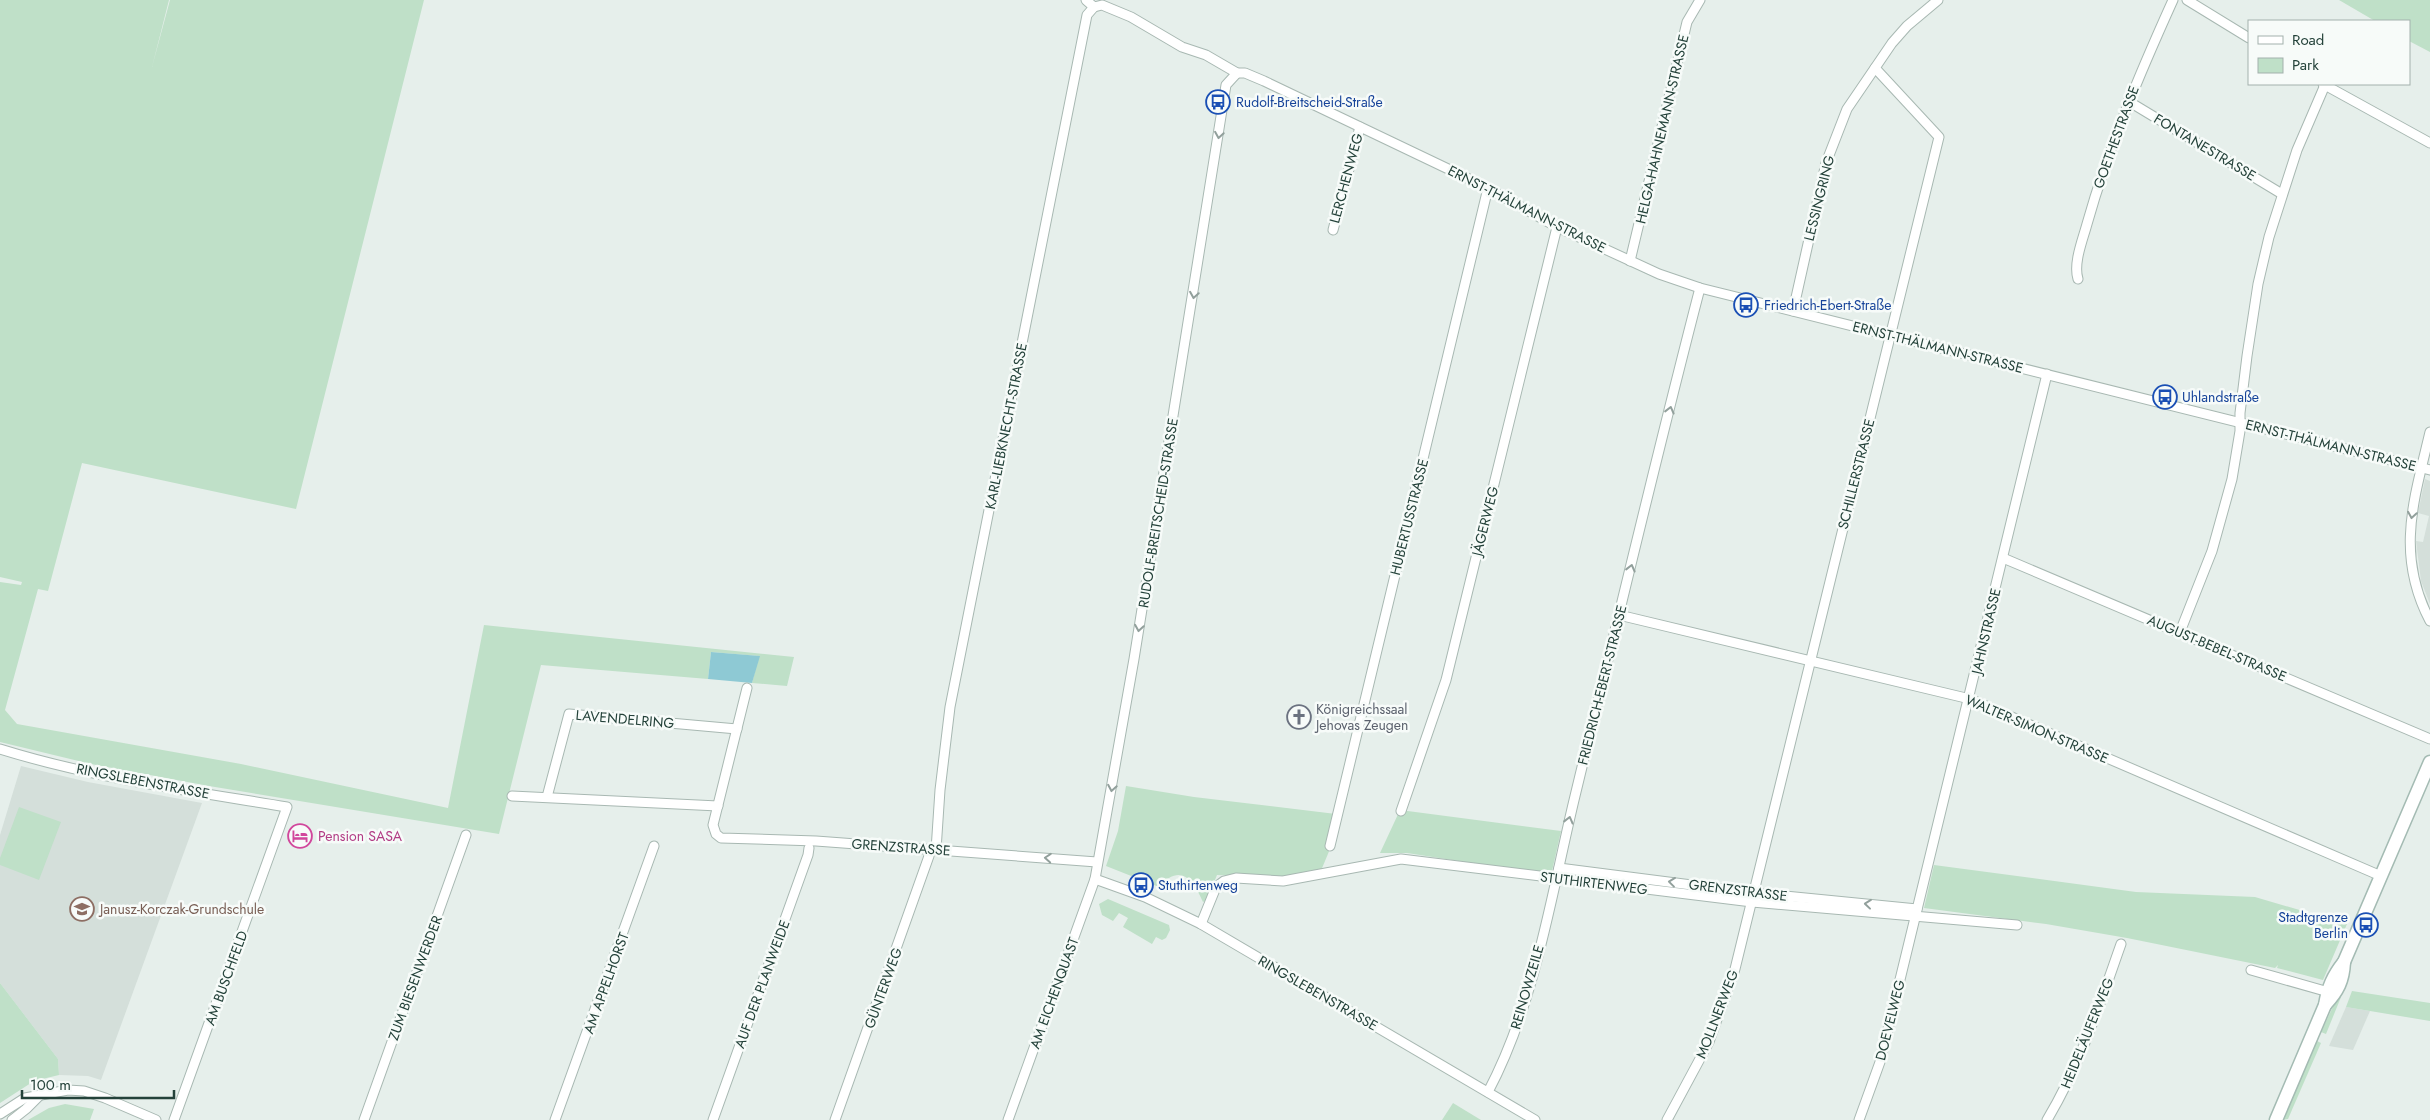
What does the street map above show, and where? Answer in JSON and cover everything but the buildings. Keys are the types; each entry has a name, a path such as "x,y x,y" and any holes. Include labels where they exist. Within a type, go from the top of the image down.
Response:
{"main road":[{"path":"2276,1120 2333,988 2343,978 2344,962 2430,762"}],"street":[{"path":"1086,0 1094,7"},
{"name":"HELGA-HAHNEMANN-STRASSE","path":"1630,261 1686,28 1700,0"},
{"name":"LESSINGRING","path":"1792,311 1826,163 1848,109 1862,84 1906,26 1938,0"},
{"name":"GOETHESTRASSE","path":"2078,279 2076,274 2080,248 2100,179 2128,101 2173,0"},
{"path":"2187,0 2248,37"},
{"name":"ERNST-THÄLMANN-STRASSE","path":"1094,7 1102,5 1131,17 1182,47 1206,55 1237,73 1245,73 1488,188 1557,227 1630,261 1700,288 2426,469"},
{"name":"KARL-LIEBKNECHT-STRASSE","path":"933,853 950,707 1087,15 1094,7"},
{"name":"SCHILLERSTRASSE","path":"1752,902 1939,137 1875,68"},
{"name":"RUDOLF-BREITSCHEID-STRASSE","path":"1096,864 1112,792 1192,310 1226,85 1237,73"},
{"path":"2180,632 2222,519 2232,479 2241,423 2246,356 2258,284 2282,194 2297,150 2324,85"},
{"path":"2326,85 2430,143"},
{"name":"FONTANESTRASSE","path":"2128,101 2282,194"},
{"name":"LERCHENWEG","path":"1333,230 1360,127"},
{"name":"HUBERTUSSTRASSE","path":"1330,846 1488,188"},
{"name":"JÄGERWEG","path":"1401,811 1423,754 1446,680 1557,227"},
{"name":"FRIEDRICH-EBERT-STRASSE","path":"1557,878 1619,615 1700,288"},
{"name":"JAHNSTRASSE","path":"1916,913 1970,699 2047,374"},
{"path":"2430,432 2426,469 2409,535 2410,568 2420,603 2430,621"},
{"name":"AUGUST-BEBEL-STRASSE","path":"2003,558 2430,739"},
{"name":"WALTER-SIMON-STRASSE","path":"1619,615 1970,699 2381,876"},
{"path":"512,796 718,806 747,688"},
{"name":"LAVENDELRING","path":"547,797 569,714 737,729"},
{"name":"RINGSLEBENSTRASSE","path":"0,749 57,764 134,780 287,807"},
{"name":"GRENZSTRASSE","path":"718,806 714,825 716,834 727,840 816,841 933,853 1096,864"},
{"name":"AM BUSCHFELD","path":"174,1120 287,807"},
{"name":"ZUM BIESENWERDER","path":"364,1120 466,836"},
{"name":"AM APPELHORST","path":"555,1120 654,846"},
{"name":"AUF DER PLANWEIDE","path":"713,1120 809,848"},
{"name":"GÜNTERWEG","path":"835,1120 933,853"},
{"name":"STUTHIRTENWEG","path":"1201,924 1216,887 1224,881 1236,878 1283,881 1402,859 1752,902 1916,913 2017,925"},
{"name":"AM EICHENQUAST","path":"1008,1120 1095,879 1096,864"},
{"name":"GRENZSTRASSE","path":"1559,868 1916,913"},
{"name":"REINOWZEILE","path":"1488,1092 1515,1029 1557,878"},
{"name":"RINGSLEBENSTRASSE","path":"1095,879 1145,897 1201,924 1536,1120"},
{"name":"MOLLNERWEG","path":"1667,1120 1709,1042 1724,1004 1752,902"},
{"name":"DOEVELWEG","path":"1859,1120 1880,1062 1916,913"},
{"name":"HEIDELÄUFERWEG","path":"2047,1120 2068,1086 2121,944"},
{"path":"2251,970 2333,988"},
{"path":"0,1114 25,1098 68,1090 105,1098 156,1120"},
{"path":"12,1120 39,1096"}],"shaded area":[{"path":"2425,479 2430,481 2430,604 2421,581 2416,541 2423,542 2429,516 2418,513"},
{"name":"Janusz-Korczak-Grundschule","path":"21,766 88,782 202,803 101,1080 88,1076 59,1075 58,1059 0,983 0,835"},
{"path":"2346,1007 2370,1011 2353,1050 2329,1046"}],"green space":[{"path":"0,0 169,0 152,67 170,0 424,0 296,509 82,463 48,591 38,589 5,710 17,724 241,764 448,808 484,625 794,657 787,686 752,683 759,656 711,652 708,679 541,665 499,834 209,786 91,764 0,742 0,582 21,585 22,582 0,577"},
{"path":"2339,0 2430,0 2430,52 2410,42 2410,20 2373,20"},
{"path":"1126,786 1194,797 1336,814 1330,849 1320,873 1289,878 1217,875 1207,900 1203,902 1190,881 1180,875 1173,876 1159,887 1106,866 1118,831"},
{"path":"19,807 61,822 39,880 0,865 0,858"},
{"path":"1400,810 1561,831 1552,871 1549,875 1407,853 1380,853"},
{"path":"1934,865 2136,892 2255,897 2347,924 2323,980 2277,968 2278,965 2275,968 2127,938 2046,924 1924,908"},
{"path":"1566,872 1746,896 1745,898 1564,875"},
{"path":"1108,899 1169,925 1170,930 1166,938 1162,940 1156,937 1152,944 1123,927 1128,918 1119,913 1113,921 1102,915 1099,904"},
{"path":"0,983 58,1059 59,1075 34,1081 0,1103"},
{"path":"2352,991 2430,1003 2430,1021 2346,1007"},
{"path":"2338,996 2341,997 2326,1034 2321,1032"},
{"path":"2317,1041 2321,1043 2288,1119 2282,1120"},
{"path":"1453,1103 1481,1120 1442,1120"},
{"path":"65,1104 94,1109 90,1120 28,1120 49,1108"}],"water":[{"path":"711,652 760,656 752,683 708,679"}],"place":[{"name":"Rudolf-Breitscheid-Straße","path":"1218,102"},
{"name":"Friedrich-Ebert-Straße","path":"1746,305"},
{"name":"Uhlandstraße","path":"2165,397"},
{"name":"Königreichssaal Jehovas Zeugen","path":"1299,717"},
{"name":"Pension SASA","path":"300,836"},
{"name":"Stuthirtenweg","path":"1141,885"},
{"name":"Janusz-Korczak-Grundschule","path":"82,909"},
{"name":"Stadtgrenze Berlin","path":"2366,925"}]}
